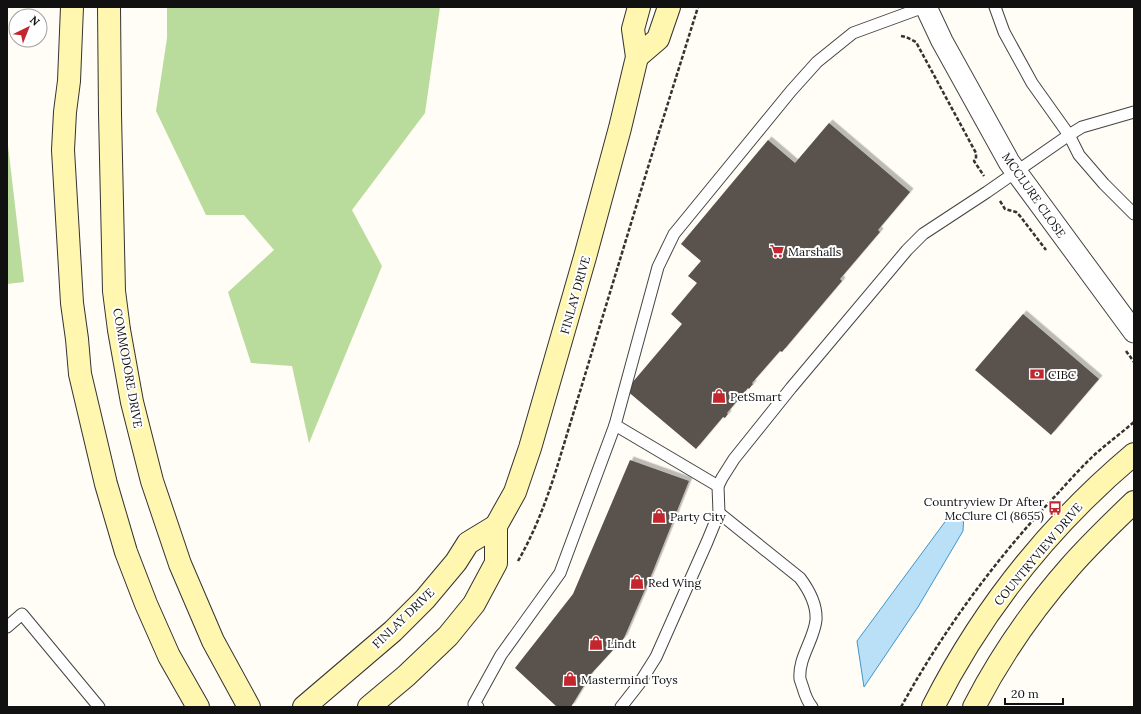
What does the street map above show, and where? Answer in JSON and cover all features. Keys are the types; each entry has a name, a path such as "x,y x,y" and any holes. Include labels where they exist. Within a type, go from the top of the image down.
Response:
{"street":[{"path":"72,7 69,81 65,112 63,150 72,303 80,374 106,484 126,552 146,604 170,656 198,707"},
{"name":"COMMODORE DRIVE","path":"109,7 114,291 119,330 132,402 152,481 180,564 213,641 249,707"},
{"name":"FINLAY DRIVE","path":"369,707 406,676 448,636 474,604 496,563 496,526 515,492 530,448 585,257 620,128 637,57 633,29 638,7"},
{"path":"637,57 658,39 669,7"},
{"name":"MCCLURE CLOSE","path":"925,7 1008,162 1134,332"},
{"name":"COUNTRYVIEW DRIVE","path":"933,707 959,659 978,629 1019,572 1083,501 1134,454"},
{"path":"974,707 996,668 1013,642 1050,591 1070,566 1134,502"},
{"name":"FINLAY DRIVE","path":"304,707 425,599 456,562 468,543 496,526"}],"lane":[{"path":"478,707 474,704 501,656 560,572 615,425 658,267 674,234 791,91 817,62 853,33 925,7"},
{"path":"995,7 1004,32 1032,83 1069,135 1079,155 1104,184 1134,214"},
{"path":"621,707 640,684 656,657 719,513 718,486 734,459 791,388 907,250 923,234 1082,127 1134,112"},
{"path":"615,425 718,486"},
{"path":"719,513 800,578 808,588 813,602 816,619 814,631 801,667 800,679 806,699 812,707"},
{"path":"7,627 22,614 99,707"}],"green space":[{"path":"167,7 440,7 425,113 352,210 382,266 309,443 292,366 251,363 228,292 274,250 244,215 206,215 156,111 167,38"},
{"path":"7,137 24,282 7,284"}],"water":[{"path":"964,514 963,531 918,607 864,687 857,641 950,515"}],"building":[{"path":"829,123 910,192 878,230 880,232 840,279 842,281 782,352 780,351 752,383 753,384 749,389 748,388 727,413 728,414 725,418 723,417 696,449 626,390 682,324 671,314 697,283 688,276 701,261 681,244 768,140 795,163"},
{"name":"CIBC","path":"1023,314 1099,379 1051,435 975,370"},
{"path":"630,460 689,481 624,638 591,674 571,707 557,707 515,668 573,594"}],"place":[{"name":"Marshalls","path":"777,251"},
{"name":"CIBC","path":"1037,374"},
{"name":"PetSmart","path":"719,396"},
{"name":"Countryview Dr After McClure Cl (8655)","path":"1055,508"},
{"name":"Party City","path":"659,516"},
{"name":"Red Wing","path":"637,582"},
{"name":"Lindt","path":"596,643"},
{"name":"Mastermind Toys","path":"570,679"}]}
